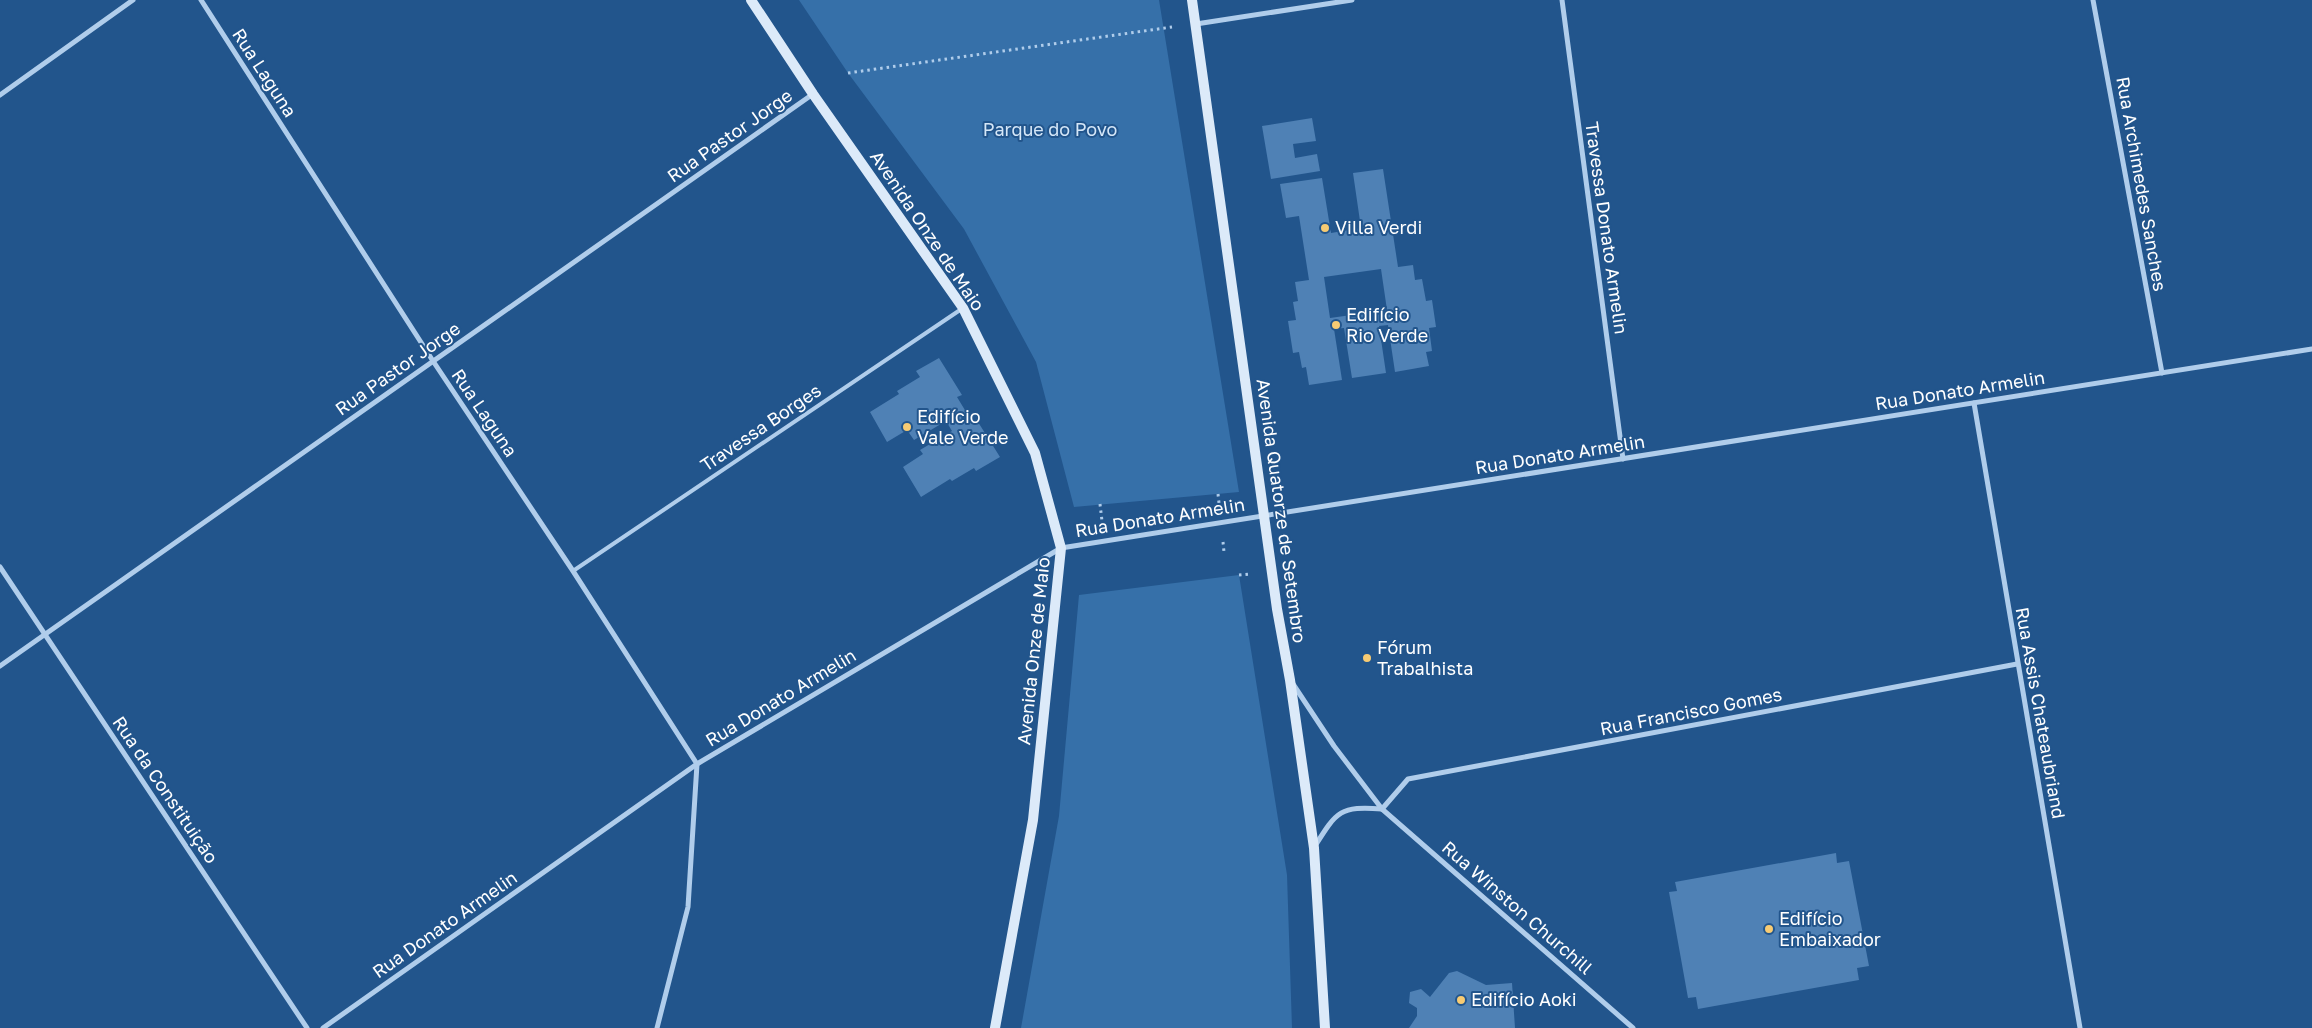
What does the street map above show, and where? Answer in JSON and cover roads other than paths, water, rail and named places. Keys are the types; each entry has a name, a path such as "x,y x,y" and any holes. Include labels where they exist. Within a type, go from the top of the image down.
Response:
{"street":[{"path":"0,95 133,0"},
{"name":"Rua Laguna","path":"201,0 433,361 573,571 698,764"},
{"name":"Avenida Onze de Maio","path":"751,0 813,94 963,308 1035,452 1061,548 1033,820 995,1028"},
{"name":"Avenida Quatorze de Setembro","path":"1192,0 1278,609 1314,848 1325,1028"},
{"path":"1196,24 1352,0"},
{"name":"Travessa Donato Armelin","path":"1562,0 1623,459"},
{"name":"Rua Archimedes Sanches","path":"2093,0 2162,373"},
{"name":"Rua Pastor Jorge","path":"0,666 813,94"},
{"name":"Rua Donato Armelin","path":"323,1028 698,764 1061,548 2312,349"},
{"name":"Rua Assis Chateaubriand","path":"1974,403 2080,1028"},
{"name":"Rua da Constituição","path":"0,567 307,1028"},
{"name":"Rua Francisco Gomes","path":"1382,809 1408,779 2017,664"},
{"name":"Rua Winston Churchill","path":"1290,680 1334,746 1382,809 1633,1028"},
{"path":"657,1028 688,907 698,764"},
{"path":"1314,848 1331,821 1340,812 1357,807 1382,809"}],"lane":[{"name":"Travessa Borges","path":"573,571 963,308"}],"place":[{"name":"Villa Verdi","path":"1325,228"},
{"name":"Edifício Rio Verde","path":"1336,325"},
{"name":"Edifício Vale Verde","path":"907,427"},
{"name":"Fórum Trabalhista","path":"1367,658"},
{"name":"Edifício Embaixador","path":"1769,929"},
{"name":"Edifício Aoki","path":"1461,1000"}],"park label":[{"name":"Parque do Povo","path":"1050,130"}]}
